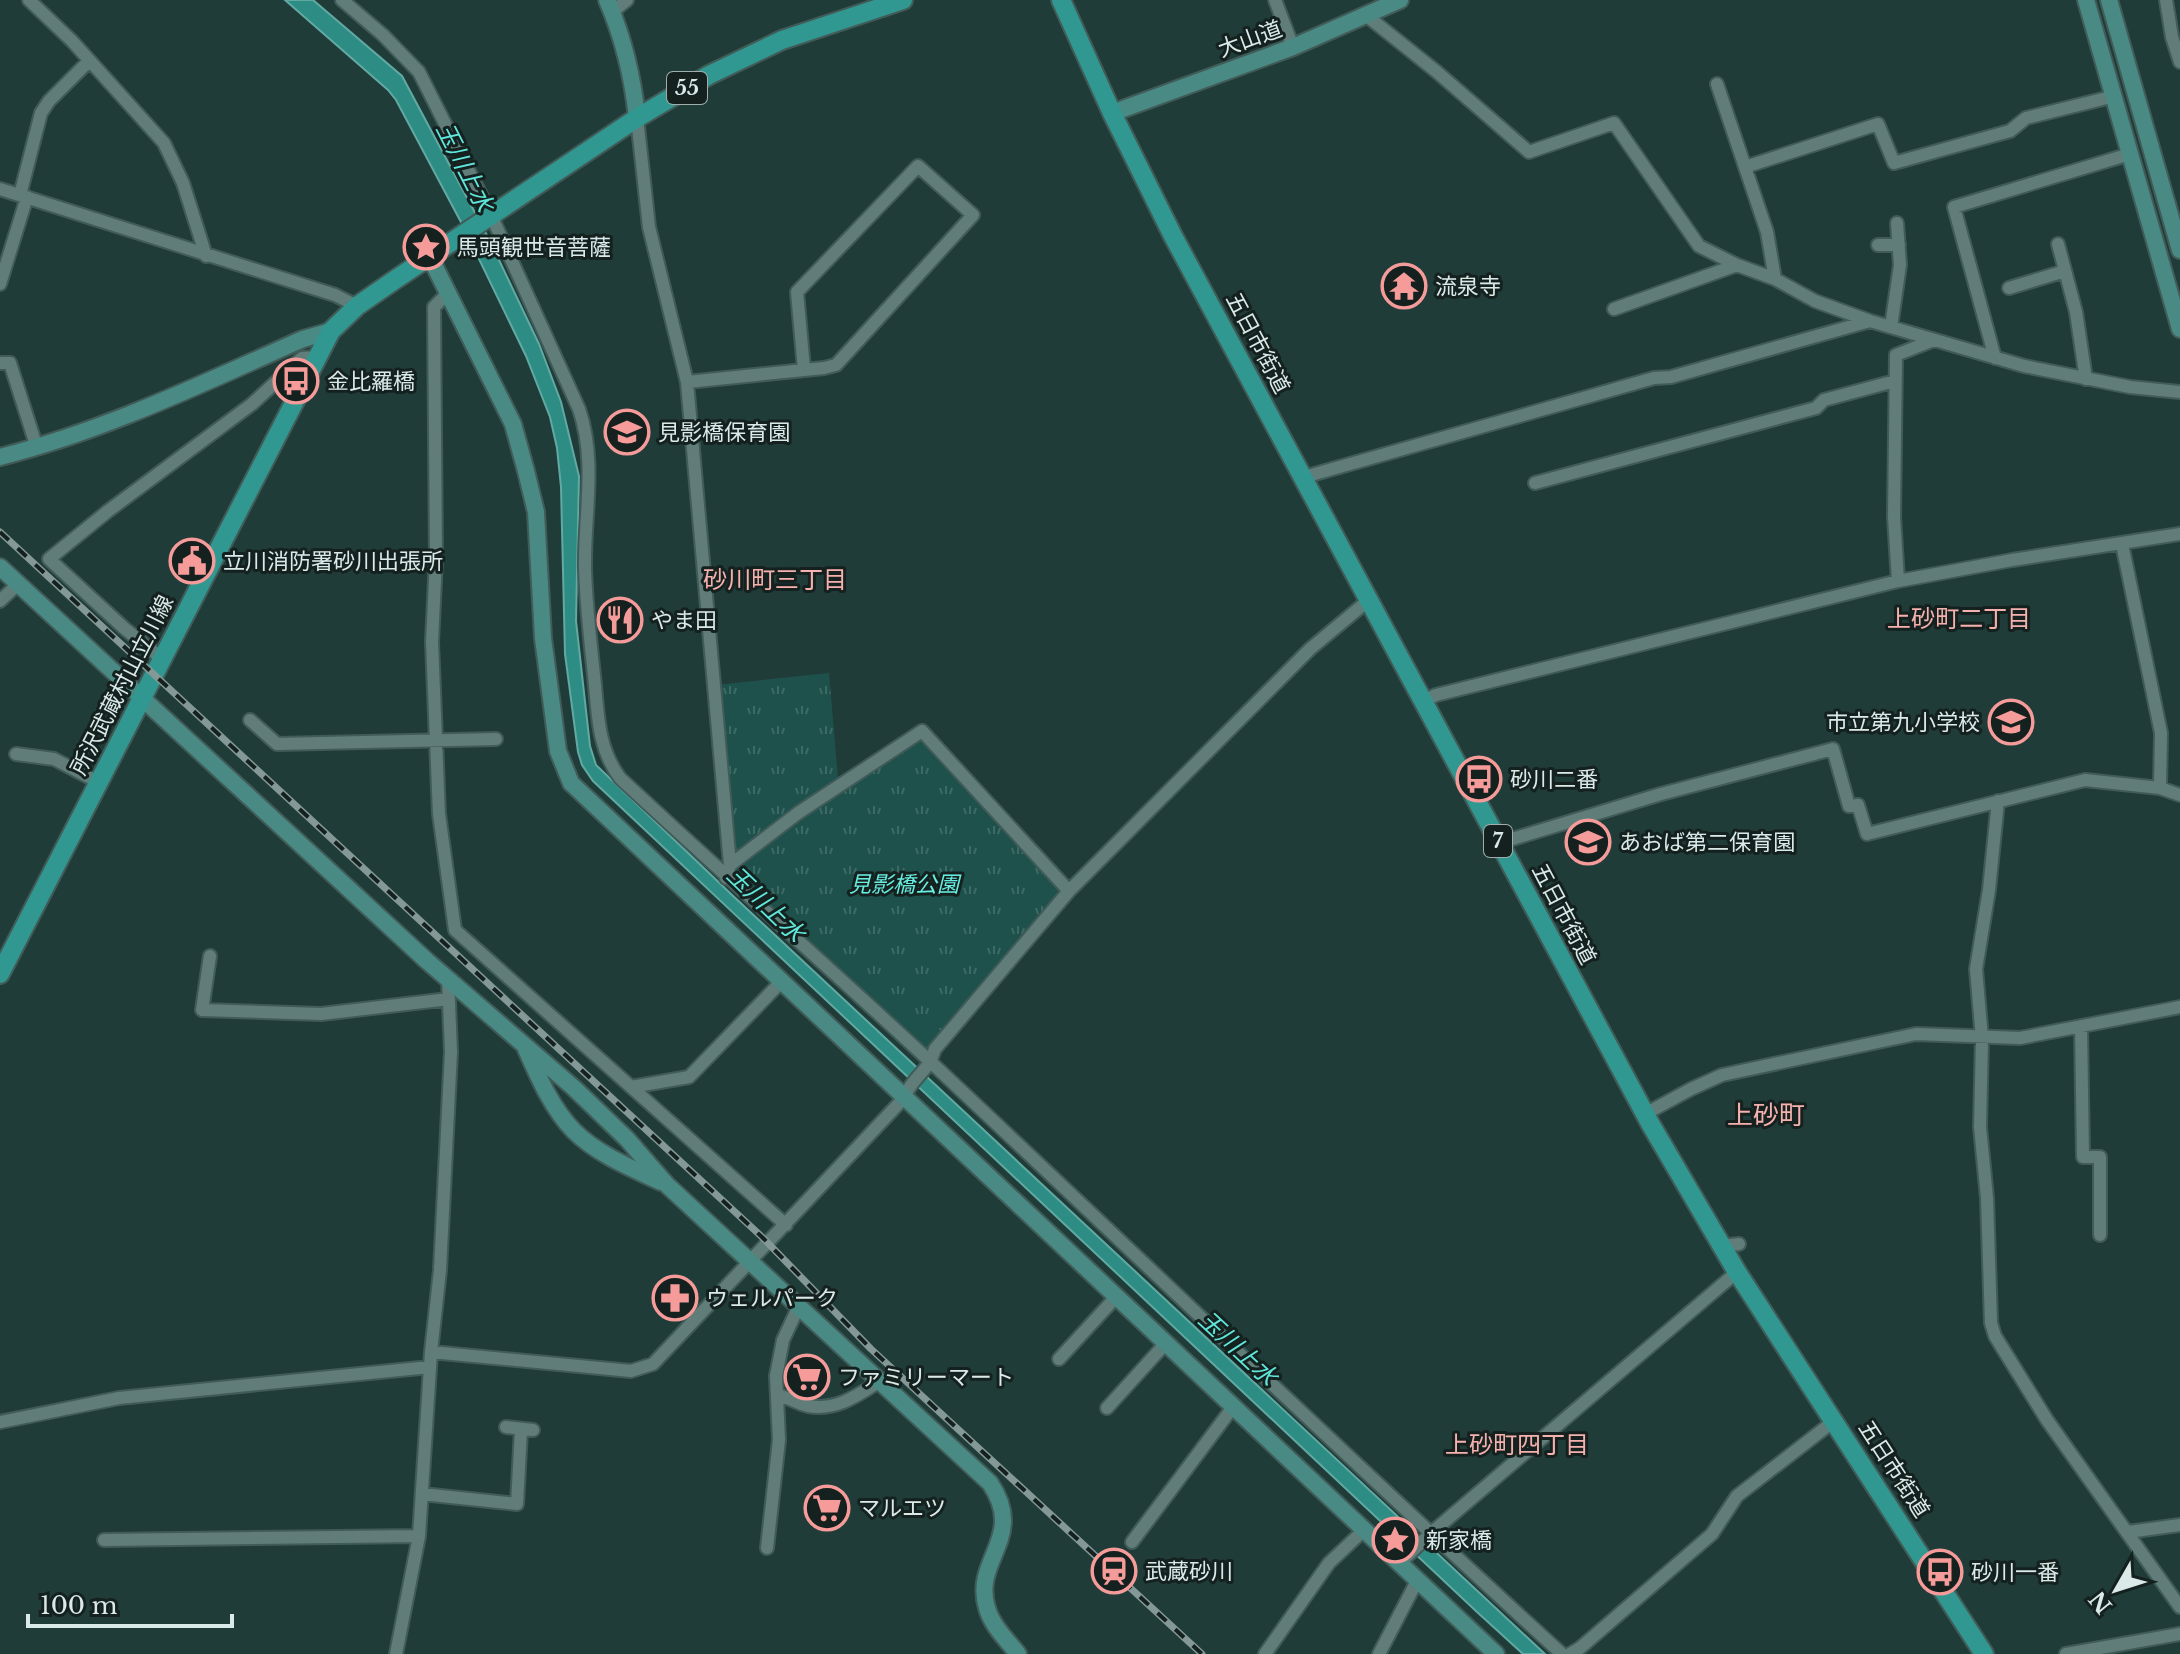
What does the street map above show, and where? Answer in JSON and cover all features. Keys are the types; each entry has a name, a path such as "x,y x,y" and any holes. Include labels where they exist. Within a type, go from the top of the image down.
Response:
{"main road":[{"name":"55","path":"437,252 637,118 709,75 782,40 903,0"},
{"name":"五日市街道","path":"1061,0 1173,236 1645,1114 1730,1245 1737,1272 1984,1654"},
{"name":"所沢武蔵村山立川線","path":"0,974 331,331 357,306 437,252"}],"street":[{"path":"29,0 164,143 183,183 206,256"},
{"path":"342,0 383,35 419,72 579,409 586,430 590,471 585,566 598,723 606,756 620,778 728,871 928,1066 1427,1536 1562,1654"},
{"path":"627,0 609,6 635,94 649,227 687,382 728,871"},
{"path":"1275,0 1293,47"},
{"name":"大山道","path":"1112,113 1293,47 1400,0"},
{"path":"2086,0 2180,329"},
{"path":"2109,0 2180,250"},
{"path":"2166,0 2180,62"},
{"path":"1367,16 1529,152 1614,123 1699,246 1737,265 1775,279 1815,301 1870,321 1995,358 2086,379 2180,392"},
{"path":"0,284 24,196 41,113 89,61"},
{"path":"1717,84 1767,232 1775,279"},
{"path":"1745,167 1878,124 1894,163 2010,131 2026,118 2115,96"},
{"path":"1995,358 1954,207 2130,154"},
{"path":"687,382 804,369 836,365 973,215 918,166 797,292 804,369"},
{"path":"0,189 335,295 357,306"},
{"path":"1891,327 1900,265 1897,223"},
{"path":"2058,244 2076,312 2086,379"},
{"path":"1878,245 1899,245"},
{"path":"437,252 448,293 513,424 533,498 543,638 558,751 571,783 781,982 905,1094 1165,1344 1364,1530 1402,1561 1417,1581 1496,1654"},
{"path":"1614,309 1737,265"},
{"path":"2009,288 2065,271"},
{"path":"448,293 434,307 436,559 432,642 439,814 455,930 786,1225"},
{"path":"1304,477 1654,378 1671,377 1870,321"},
{"path":"0,457 37,448 134,414 303,339 331,331"},
{"path":"1898,581 1894,517 1896,355 1934,340"},
{"path":"161,658 49,559 252,404 302,358 317,357"},
{"path":"0,363 10,363 37,448"},
{"path":"1535,483 1816,408 1824,400 1895,381"},
{"path":"1423,701 1451,691 1898,581 2180,534"},
{"path":"2122,544 2161,733 2160,788"},
{"path":"0,567 11,582 142,697 448,979 540,1057 613,1125 667,1185 983,1476 999,1499 1003,1528 988,1569 984,1596 994,1625 1018,1654"},
{"path":"0,601 11,582"},
{"path":"431,1352 631,1371 643,1369 663,1356 905,1094 928,1066 935,1049 1069,891 1310,649 1370,599"},
{"path":"250,720 277,744 496,739"},
{"path":"728,871 798,813 922,731 1069,891"},
{"path":"1499,843 1661,794 1833,749 1849,806 1858,805 1867,834 2085,780 2160,788 2180,795"},
{"path":"16,754 54,759 98,782"},
{"path":"1998,801 1989,890 1976,969 1982,1039 1980,1127 1987,1198 1991,1323 1995,1336 2047,1420 2175,1594 2180,1607"},
{"path":"210,956 202,1010 321,1014 449,999"},
{"path":"396,1654 419,1536 431,1352 440,1270 451,1052 448,979"},
{"path":"631,1087 689,1077 781,982"},
{"path":"1645,1114 1722,1075 1916,1034 1982,1039 2020,1038 2180,1007"},
{"path":"2081,1026 2083,1157 2100,1157 2100,1235"},
{"path":"525,1047 540,1079 572,1129 603,1152 667,1185"},
{"path":"1402,1561 1427,1536 1737,1272"},
{"path":"1059,1359 1116,1297"},
{"path":"767,1548 779,1440 776,1376 783,1340 799,1306"},
{"path":"1107,1408 1165,1344"},
{"path":"0,1422 119,1398 430,1367"},
{"path":"777,1395 807,1406 843,1404 880,1381"},
{"path":"1132,1542 1233,1407"},
{"path":"1570,1654 1712,1534 1737,1496 1834,1421"},
{"path":"422,1494 517,1504 527,1430 506,1427"},
{"path":"2128,1532 2180,1525"},
{"path":"1265,1654 1329,1563 1364,1530"},
{"path":"104,1540 419,1536"},
{"path":"1379,1654 1417,1581"},
{"path":"2066,1654 2180,1634"}],"green space":[{"name":"見影橋公園","path":"829,673 839,790 923,737 1063,888 924,1062 732,876 716,685"}],"shaded area":[{"path":"285,0 313,0 402,76 489,239 539,344 561,402 579,476 576,621 590,746 596,765 1545,1654 1523,1654 1477,1612 593,781 582,765 578,752 565,654 561,487 557,448 550,417 526,356 462,224 396,100"}],"railway":[{"path":"0,532 762,1237 871,1349 1202,1654"}],"place":[{"name":"馬頭観世音菩薩","path":"426,247"},
{"name":"流泉寺","path":"1404,286"},
{"name":"金比羅橋","path":"296,381"},
{"name":"見影橋保育園","path":"627,432"},
{"name":"立川消防署砂川出張所","path":"192,561"},
{"name":"やま田","path":"620,620"},
{"name":"市立第九小学校","path":"2011,722"},
{"name":"砂川二番","path":"1479,779"},
{"name":"あおば第二保育園","path":"1588,842"},
{"name":"ウェルパーク","path":"675,1298"},
{"name":"ファミリーマート","path":"807,1377"},
{"name":"マルエツ","path":"827,1508"},
{"name":"新家橋","path":"1395,1540"},
{"name":"武蔵砂川","path":"1114,1571"},
{"name":"砂川一番","path":"1940,1572"}],"district":[{"name":"砂川町三丁目","path":"775,579"},
{"name":"上砂町二丁目","path":"1959,618"},
{"name":"上砂町","path":"1766,1115"},
{"name":"上砂町四丁目","path":"1517,1444"}],"water label":[{"name":"玉川上水","path":"465,167"},
{"name":"玉川上水","path":"766,904"},
{"name":"玉川上水","path":"1238,1348"}]}
